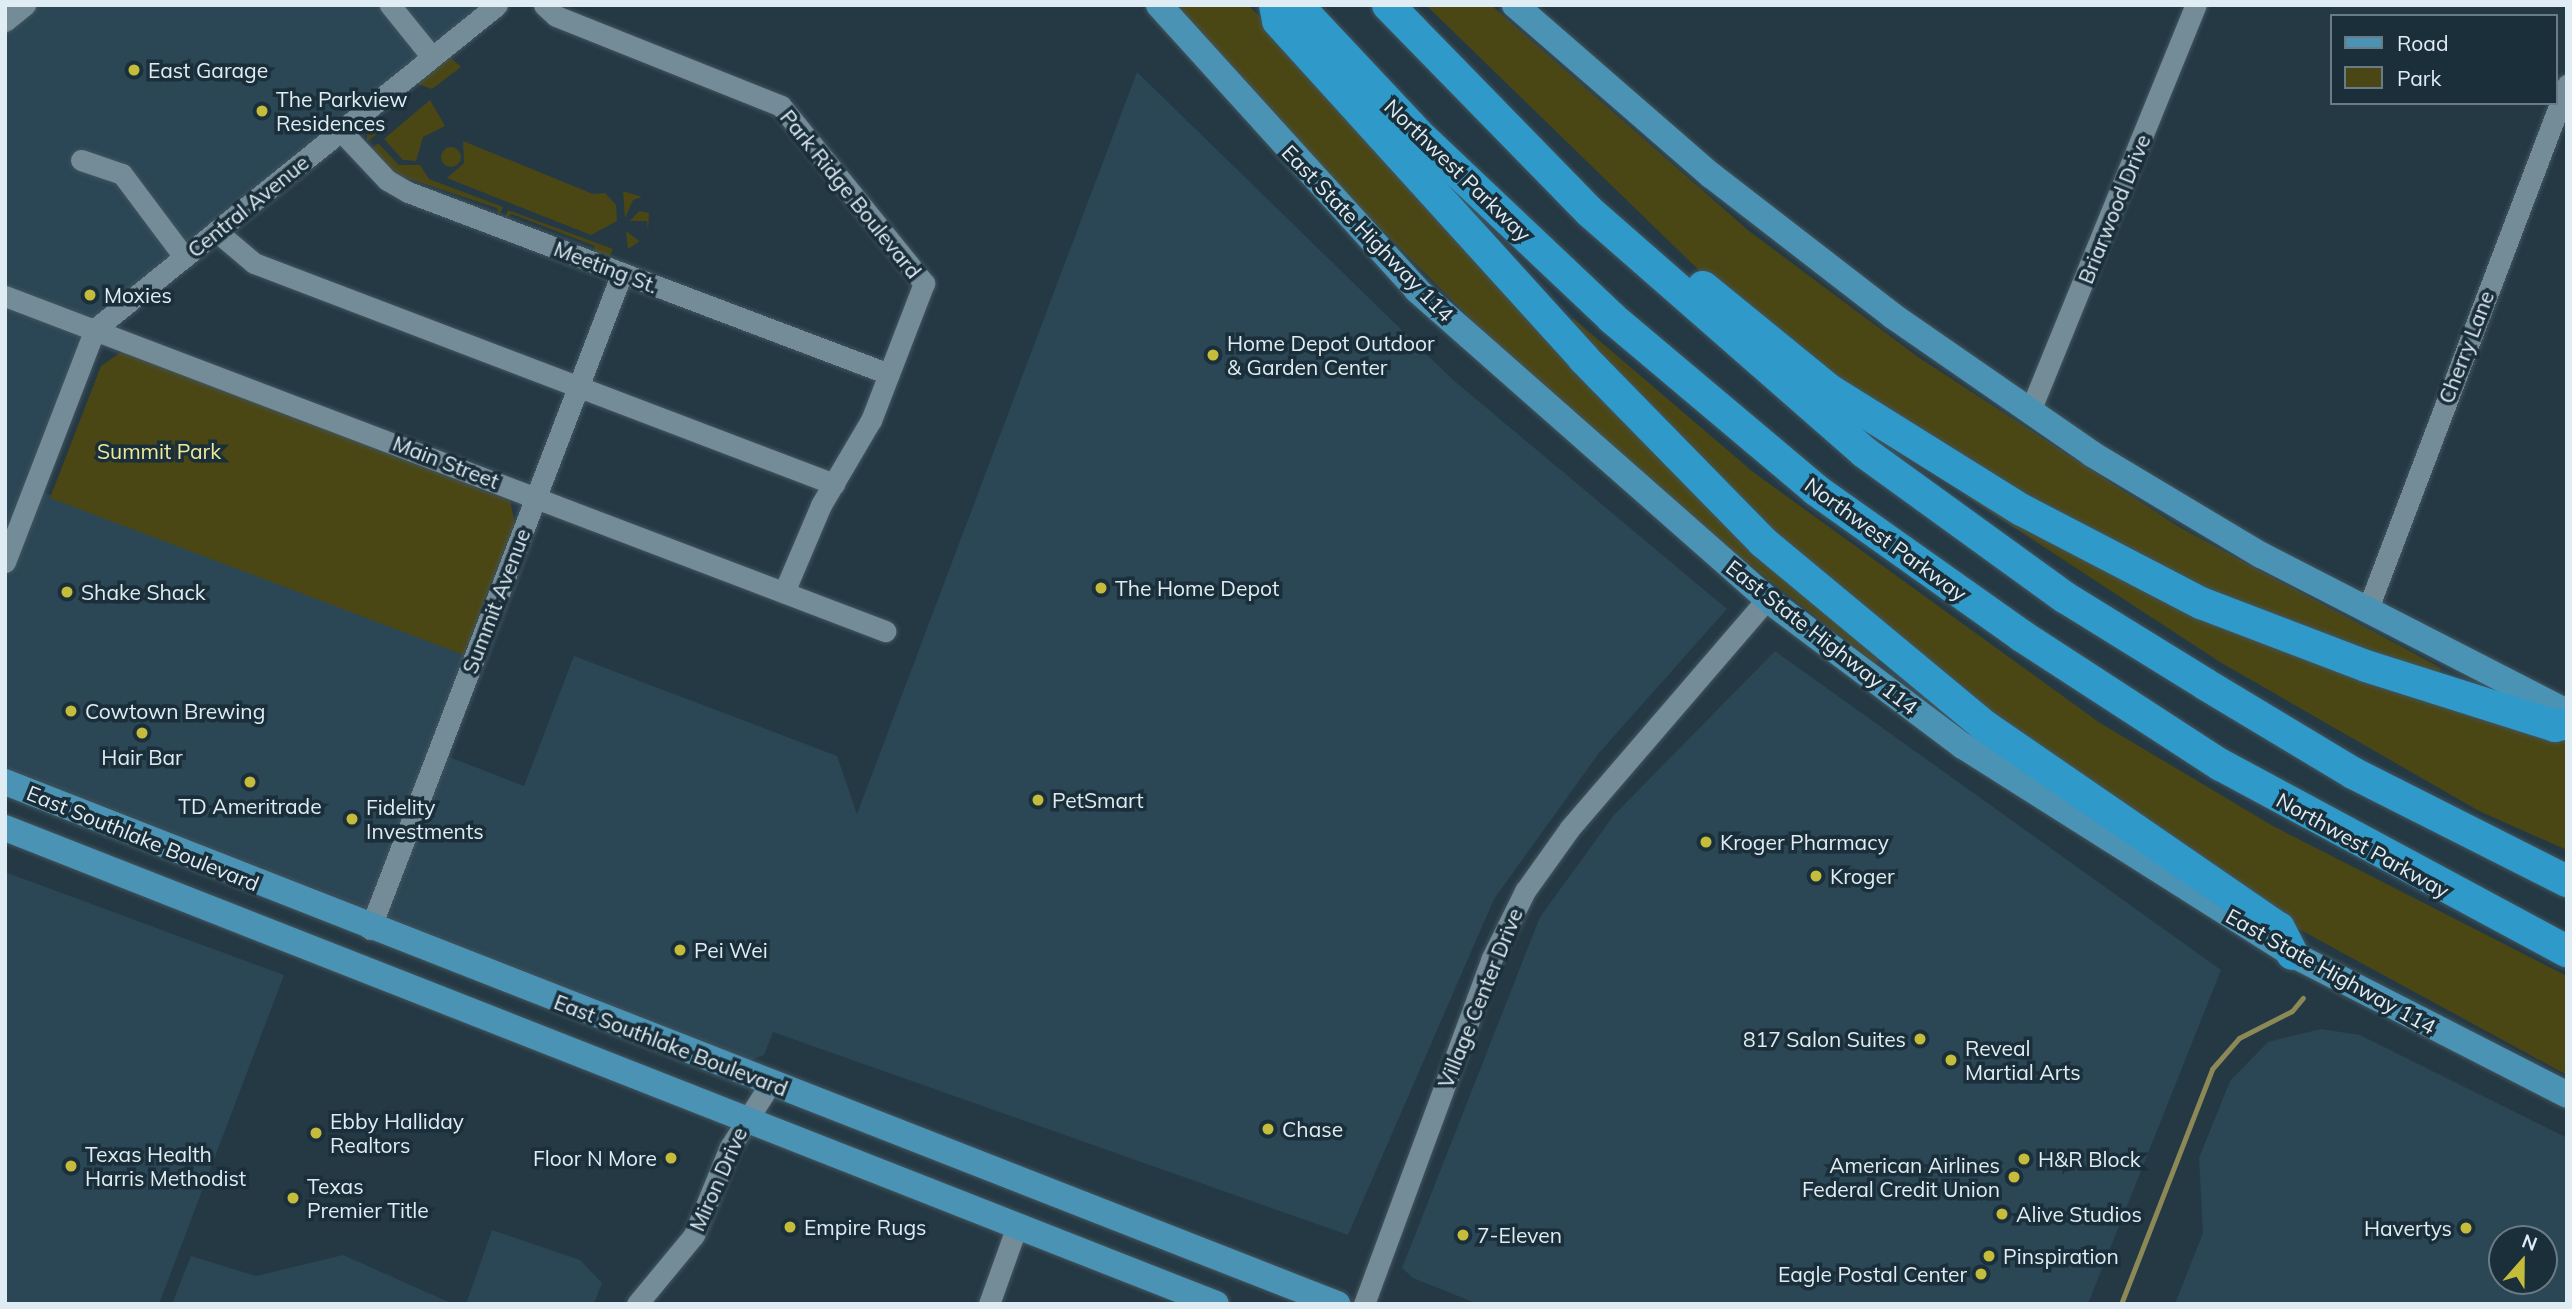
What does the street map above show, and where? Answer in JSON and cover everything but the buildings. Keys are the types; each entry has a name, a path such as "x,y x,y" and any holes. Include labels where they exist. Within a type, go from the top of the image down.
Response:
{"highway":[{"path":"1275,5 1279,20 1584,359 1763,541 1997,734 2279,928 2292,954"},
{"name":"Northwest Parkway","path":"1297,5 1423,139 1612,318 1815,490 2022,636 2210,758 2567,951"},
{"path":"1388,5 1590,212 1864,452 2066,598 2353,773 2567,881"},
{"path":"1590,212 1634,225 1828,389 2022,510 2201,603 2366,666 2555,726 2567,723"}],"main road":[{"name":"East State Highway 114","path":"1159,5 1417,290 1767,599 1964,746 2292,954 2567,1095"},
{"path":"1515,5 1712,176 2030,411 2260,555 2567,712"},
{"name":"East Southlake Boulevard","path":"5,782 370,929 1338,1304"},
{"name":"East Southlake Boulevard","path":"5,828 743,1123 1216,1304"}],"street":[{"path":"5,21 25,5"},
{"path":"390,5 432,57"},
{"name":"Central Avenue","path":"5,562 95,329 497,5"},
{"name":"Park Ridge Boulevard","path":"544,5 556,16 767,97 793,119 924,283 861,442 835,484 785,592"},
{"name":"Briarwood Drive","path":"2030,411 2196,5"},
{"name":"Cherry Lane","path":"2367,611 2567,85"},
{"name":"Meeting St.","path":"341,131 387,180 408,192 888,374"},
{"path":"81,160 122,174 184,257"},
{"path":"216,231 254,263 835,484"},
{"name":"Summit Avenue","path":"370,929 622,273"},
{"name":"Main Street","path":"5,296 885,631"},
{"name":"Village Center Drive","path":"1364,1304 1491,960 1525,891 1570,828 1767,599"},
{"name":"Miron Drive","path":"637,1304 694,1235 743,1123 770,1084"},
{"path":"989,1304 1017,1226"}],"shaded area":[{"path":"5,5 497,5 95,329 33,488 475,659 439,753 524,786 574,656 837,756 857,814 1137,72 1452,379 1727,609 1599,753 1494,899 1348,1235 773,1032 764,1055 751,1060 5,767"},
{"path":"1775,651 2221,970 2088,1304 1478,1304 1413,1278 1402,1268 1540,917 1614,815"},
{"path":"5,872 284,975 159,1304 5,1304"},
{"path":"2321,1029 2360,1035 2567,1138 2567,1304 2175,1304 2203,1233 2199,1158 2230,1081 2268,1042"},
{"path":"492,1230 580,1260 602,1283 594,1304 466,1304"},
{"path":"343,1255 453,1304 172,1304 191,1256 256,1276"}],"green space":[{"path":"1176,5 1248,5 1881,657 1876,664 1684,513 1504,352 1323,171"},
{"path":"1426,5 1491,5 1749,231 1918,357 2179,527 2441,668 2438,677 2154,567 1880,411 1710,281"},
{"path":"449,56 461,67 432,89 415,83"},
{"path":"430,100 445,126 423,137 416,161 403,160 384,139"},
{"path":"375,115 385,127 367,142 367,129"},
{"path":"463,141 593,194 605,193 616,205 617,221 591,235 447,178 464,163"},
{"path":"378,143 399,165 420,165 429,179 503,207 499,216 497,208 395,174 370,150"},
{"path":"451,147 458,150 461,157 458,164 451,167 444,164 441,157 444,150"},
{"path":"623,191 642,197 633,200 625,218"},
{"path":"508,210 613,249 609,258 593,252 595,246 512,214 505,218"},
{"path":"639,211 649,213 648,231 647,221 630,221"},
{"path":"626,231 639,241 647,236 628,249"},
{"path":"1574,319 1753,472 2100,723 2273,826 2567,976 2567,1075 2266,911 2065,778 1725,494 1569,321"},
{"name":"Summit Park","path":"124,350 510,501 515,523 464,655 50,498 101,366"},
{"path":"1969,489 2106,563 2567,736 2567,850 2479,811 2220,662 1966,496"}],"waterway":[{"path":"2121,1304 2212,1069 2239,1038 2292,1011 2303,998"}],"place":[{"name":"East Garage","path":"134,70"},
{"name":"The Parkview Residences","path":"262,111"},
{"name":"Moxies","path":"90,295"},
{"name":"Home Depot Outdoor & Garden Center","path":"1213,355"},
{"name":"The Home Depot","path":"1101,588"},
{"name":"Shake Shack","path":"67,592"},
{"name":"Cowtown Brewing","path":"71,711"},
{"name":"Hair Bar","path":"142,733"},
{"name":"TD Ameritrade","path":"250,782"},
{"name":"PetSmart","path":"1038,800"},
{"name":"Fidelity Investments","path":"352,819"},
{"name":"Kroger Pharmacy","path":"1706,842"},
{"name":"Kroger","path":"1816,876"},
{"name":"Pei Wei","path":"680,950"},
{"name":"817 Salon Suites","path":"1920,1039"},
{"name":"Reveal Martial Arts","path":"1951,1060"},
{"name":"Chase","path":"1268,1129"},
{"name":"Ebby Halliday Realtors","path":"316,1133"},
{"name":"Floor N More","path":"671,1158"},
{"name":"H&R Block","path":"2024,1159"},
{"name":"Texas Health Harris Methodist","path":"71,1166"},
{"name":"American Airlines Federal Credit Union","path":"2014,1177"},
{"name":"Texas Premier Title","path":"293,1198"},
{"name":"Alive Studios","path":"2002,1214"},
{"name":"Empire Rugs","path":"790,1227"},
{"name":"Havertys","path":"2466,1228"},
{"name":"7-Eleven","path":"1463,1235"},
{"name":"Pinspiration","path":"1989,1256"},
{"name":"Eagle Postal Center","path":"1981,1274"}]}
